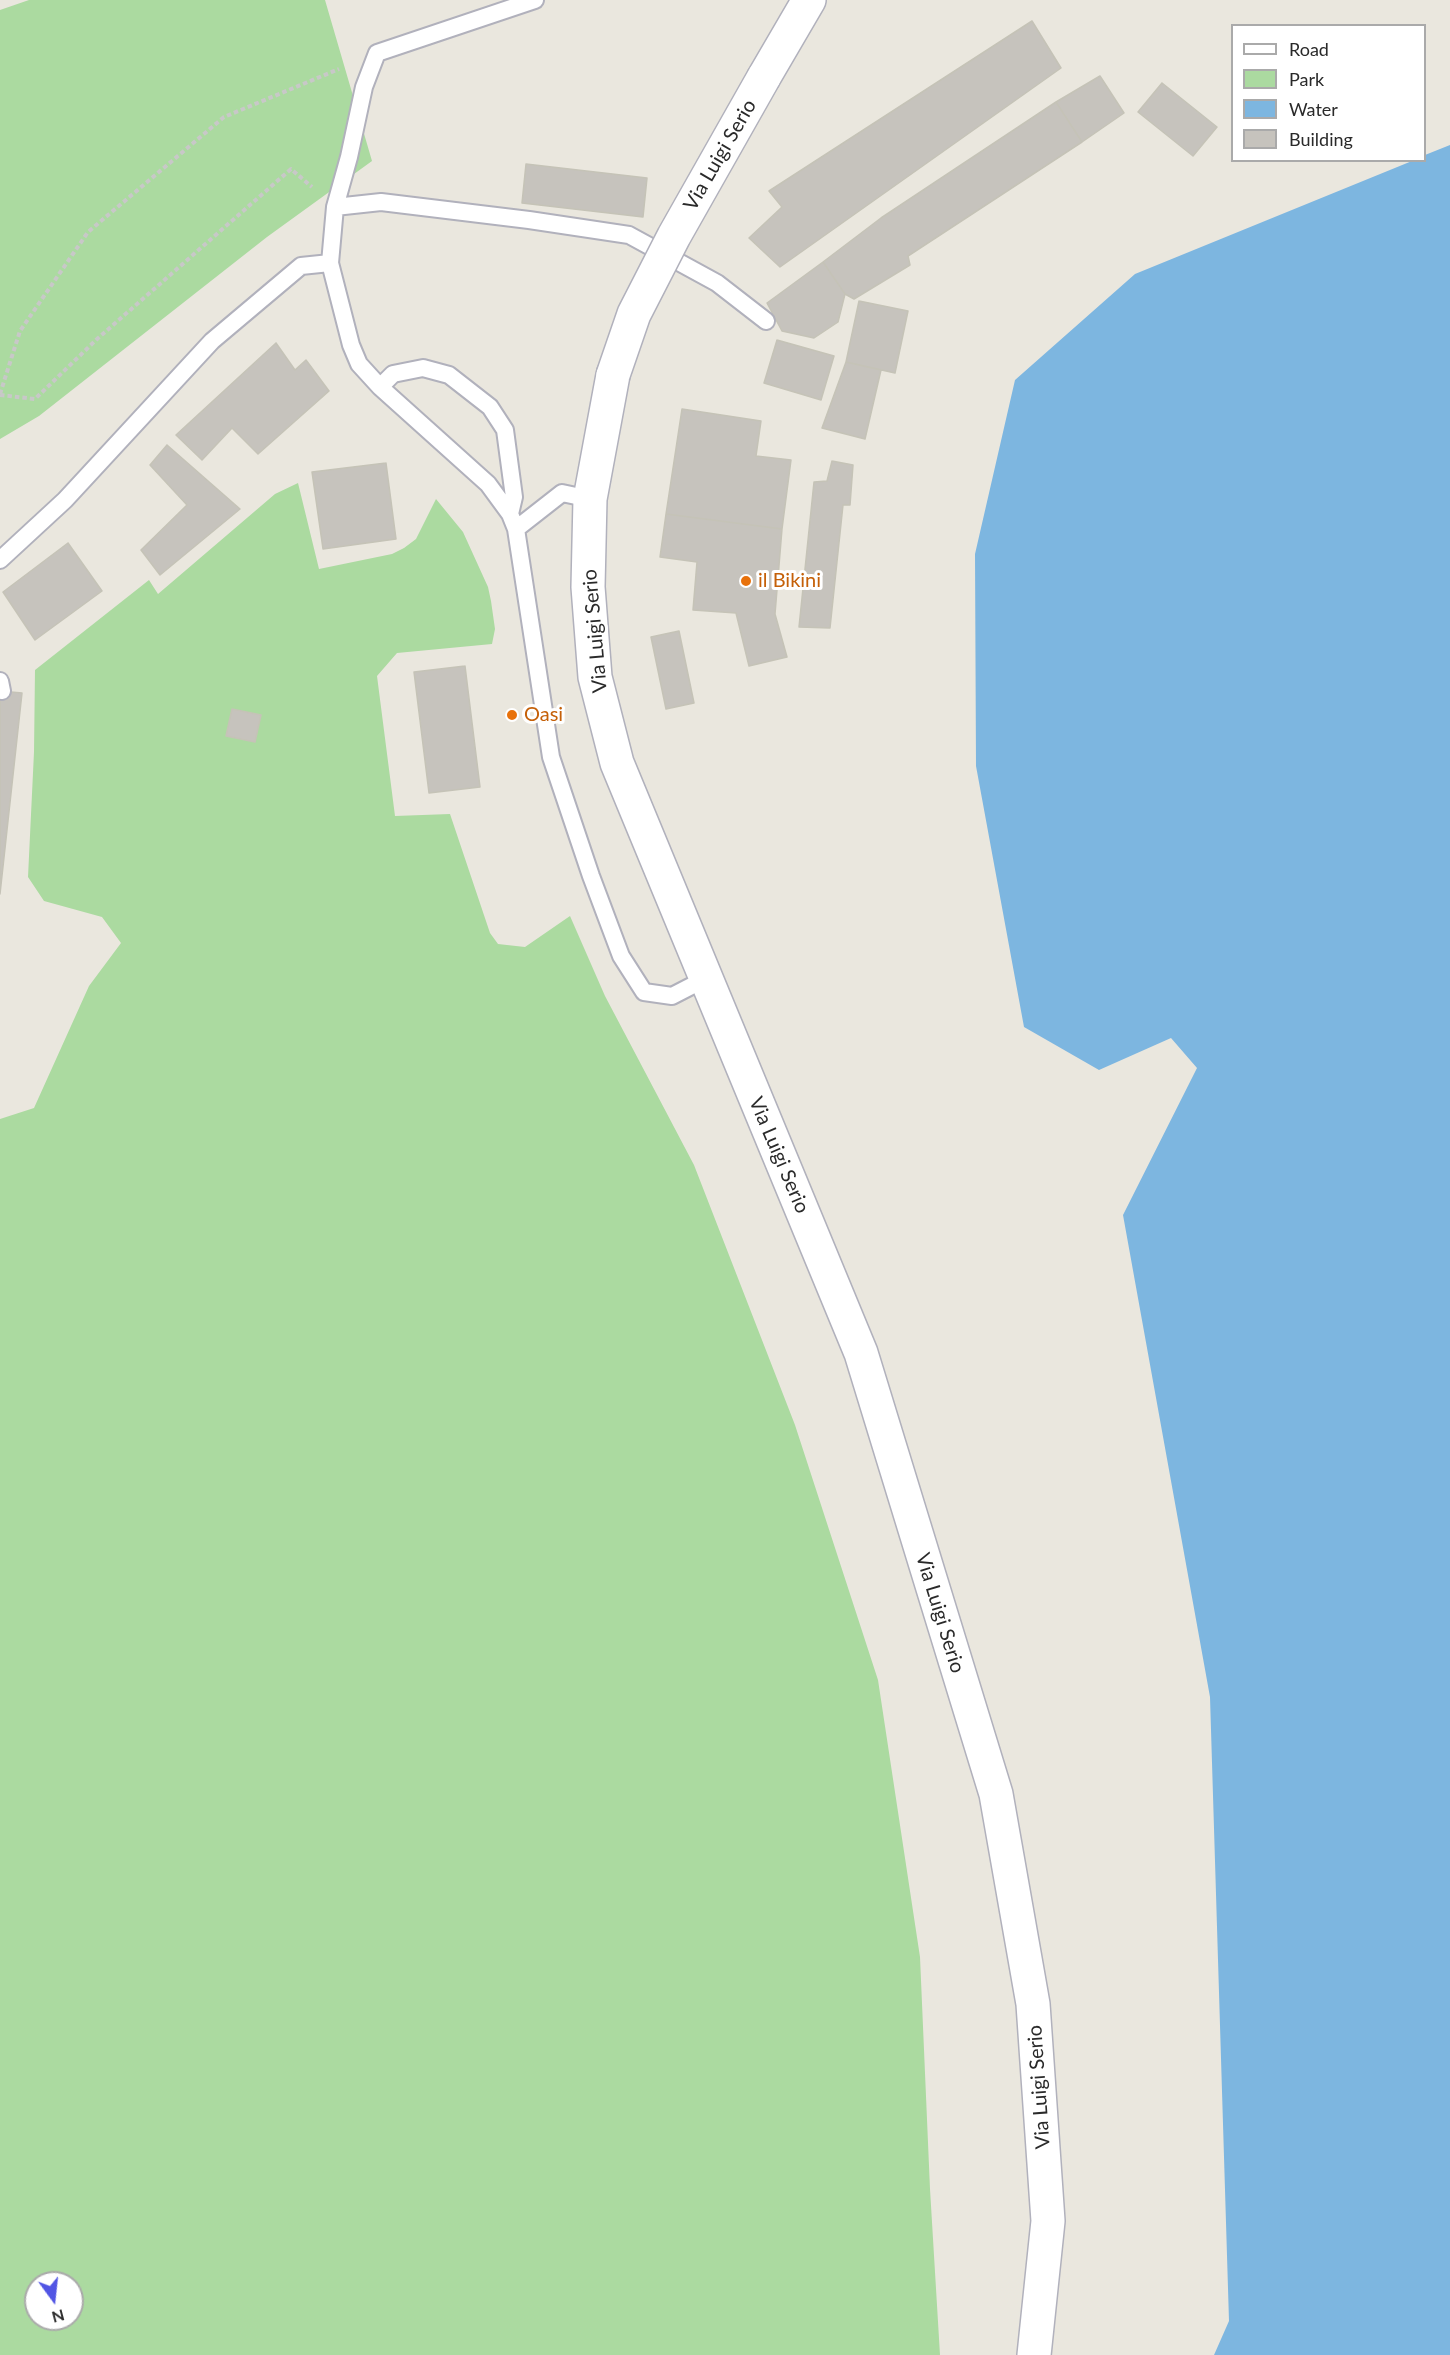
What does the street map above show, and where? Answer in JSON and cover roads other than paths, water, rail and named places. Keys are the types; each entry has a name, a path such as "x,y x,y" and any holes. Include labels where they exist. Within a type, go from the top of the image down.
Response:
{"main road":[{"name":"Via Luigi Serio","path":"809,0 674,236 634,314 613,375 590,499 588,587 595,677 617,763 861,1353 996,1794 1033,2004 1047,2198 1048,2221 1034,2355"}],"lane":[{"path":"513,522 488,484 468,463 380,387 359,364 351,345 330,263 335,207 349,157 364,87 377,53 535,0"},
{"path":"335,207 381,202 629,235 717,283 766,321"},
{"path":"0,560 65,500 212,341 301,266 330,263"},
{"path":"380,387 393,374 423,369 449,375 490,407 505,430 514,497 513,522 551,757 591,876 621,956 644,992 672,996 705,979"},
{"path":"513,522 562,494 590,499"}],"water":[{"path":"1450,145 1450,2355 1214,2355 1229,2321 1210,1697 1123,1215 1197,1068 1171,1038 1099,1070 1024,1027 976,766 975,554 1015,380 1135,274 1410,162 1426,162 1426,155"}],"place":[{"name":"il Bikini","path":"746,581"},
{"name":"Oasi","path":"512,715"}]}
